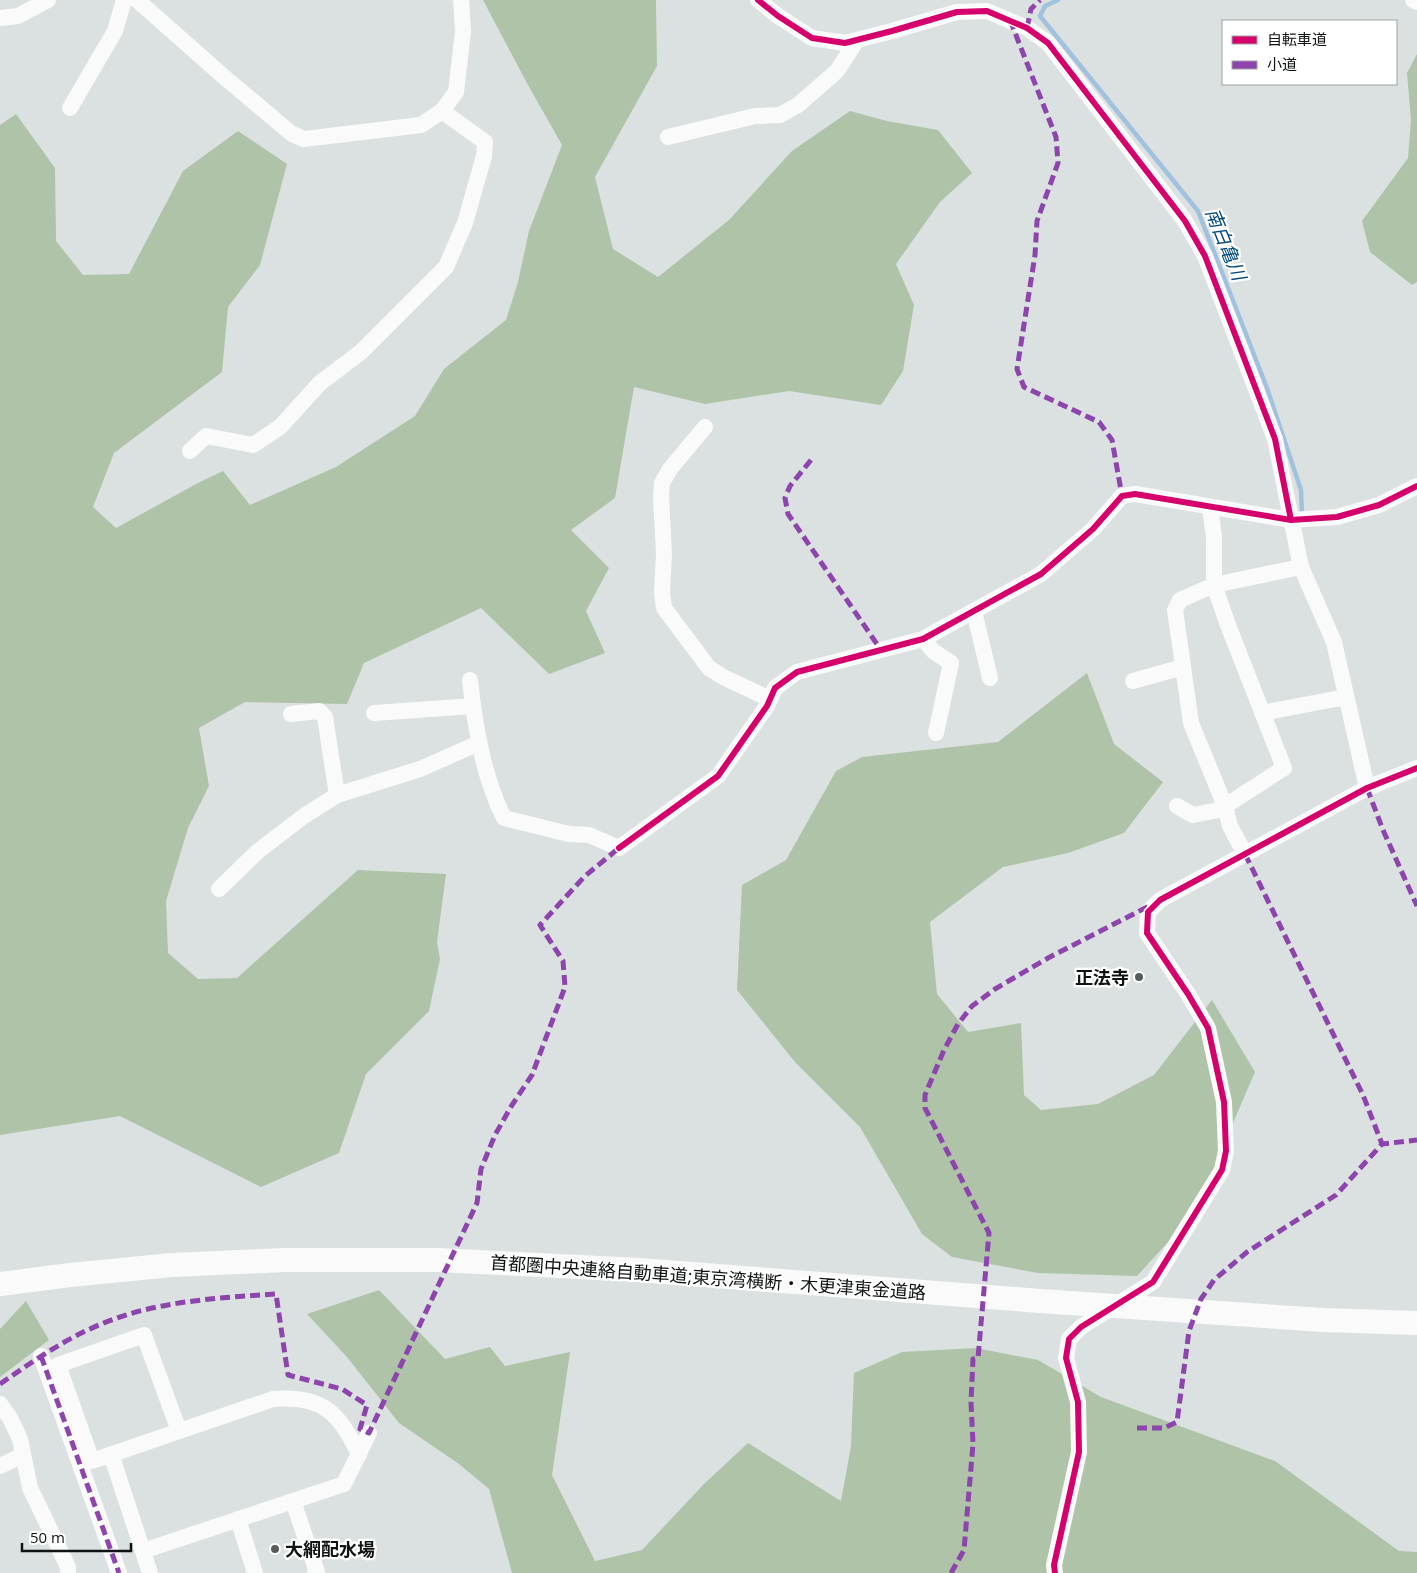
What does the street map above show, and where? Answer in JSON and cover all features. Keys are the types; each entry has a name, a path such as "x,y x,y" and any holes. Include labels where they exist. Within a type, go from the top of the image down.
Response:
{"highway":[{"name":"首都圏中央連絡自動車道;東京湾横断・木更津東金道路","path":"0,1284 172,1265 285,1260 438,1260 640,1270 1040,1301 1323,1320 1417,1323"}],"street":[{"path":"0,18 1,20 18,16 48,0"},
{"path":"70,108 115,31 124,0"},
{"path":"137,0 292,134 304,138 421,125 442,111 456,92 463,31 460,0"},
{"path":"758,0 778,16 812,38 844,42 857,40 957,12 987,11 1027,28 1048,43 1185,221 1205,256 1274,439 1301,567 1334,642 1366,788"},
{"path":"1412,0 1417,2"},
{"path":"668,137 755,116 780,115 798,105 837,71 857,40"},
{"path":"190,451 206,436 252,445 280,427 320,383 361,352 446,267 465,223 484,156 485,142 442,111"},
{"path":"705,427 670,469 662,483 664,554 662,593 664,608 709,668 723,677 770,699"},
{"path":"470,680 479,742 497,804 504,818 568,834 589,835 619,848 718,776 767,706 774,688 797,672 923,639 974,611 1041,574 1093,529 1122,496 1134,494 1291,520 1337,517 1379,505 1417,486"},
{"path":"1177,806 1192,816 1219,810 1284,768 1214,585 1214,537 1210,507"},
{"path":"1245,854 1230,826 1225,806 1191,723 1175,610 1180,600 1214,585 1301,567"},
{"path":"974,611 990,678"},
{"path":"923,639 933,651 951,663 936,733"},
{"path":"1133,681 1183,667"},
{"path":"1262,713 1346,697"},
{"path":"374,713 473,706"},
{"path":"291,714 318,710 325,717 337,795"},
{"path":"219,889 257,852 304,816 337,795 420,768 479,742"},
{"path":"1055,1573 1054,1565 1079,1452 1078,1402 1066,1358 1069,1339 1081,1326 1153,1282 1222,1170 1226,1151 1224,1102 1208,1028 1188,994 1147,933 1148,912 1160,900 1366,788 1417,768"},
{"path":"179,1431 144,1335 58,1364 92,1461 273,1399 290,1398 308,1400 325,1407 338,1419 351,1437 359,1455"},
{"path":"42,1356 119,1573"},
{"path":"0,1404 10,1418 20,1439 30,1488 68,1568 68,1573"},
{"path":"143,1551 344,1484 370,1433"},
{"path":"111,1454 150,1573"},
{"path":"0,1466 23,1455"},
{"path":"294,1501 317,1572 315,1573"},
{"path":"238,1519 255,1573"}],"green space":[{"path":"483,0 656,0 657,66 595,177 613,249 658,277 729,220 792,151 850,111 887,121 938,130 972,173 940,202 896,264 914,305 903,371 881,405 789,391 705,404 634,387 615,498 571,530 609,568 586,611 605,653 549,674 481,608 364,663 347,704 245,702 199,728 209,786 188,828 166,901 168,953 198,979 237,978 358,870 446,874 437,942 440,959 429,1011 366,1074 339,1153 261,1187 120,1116 0,1135 0,125 16,114 55,168 56,241 83,275 129,274 183,171 238,131 287,164 260,265 228,307 222,372 114,453 93,507 116,528 223,471 250,505 336,467 415,416 444,369 506,320 518,282 529,231 562,145"},
{"path":"1417,54 1417,282 1412,285 1370,252 1362,221 1408,158 1411,120 1407,73"},
{"path":"1087,673 1114,744 1163,782 1124,833 1068,853 1003,867 930,922 937,994 968,1032 1021,1023 1024,1095 1041,1110 1098,1104 1154,1075 1212,1000 1255,1072 1223,1146 1212,1194 1137,1276 1038,1273 952,1257 922,1234 860,1127 795,1062 737,990 742,885 786,860 836,771 862,757 998,742"},
{"path":"379,1290 445,1359 490,1347 505,1366 570,1352 552,1475 595,1561 642,1550 704,1484 748,1443 841,1501 851,1446 854,1373 902,1352 976,1348 1038,1360 1101,1397 1275,1461 1399,1551 1417,1552 1417,1573 512,1573 489,1489 459,1464 399,1423 347,1357 307,1314"},
{"path":"26,1301 49,1340 0,1377 0,1329"}],"waterway":[{"name":"南白亀川","path":"1058,0 1045,6 1040,16 1198,211 1267,388 1301,490 1302,515"}],"marked path":[{"path":"1027,28 1031,9 1040,0"},
{"path":"1010,20 1056,137 1058,163 1037,221 1035,255 1017,369 1024,387 1099,422 1112,440 1122,496"},
{"path":"811,460 790,486 785,498 788,514 881,650"},
{"path":"1367,788 1383,830 1417,906"},
{"path":"0,1384 60,1344 120,1317 186,1302 276,1294 288,1375 342,1389 367,1405 360,1429 369,1433 477,1203 481,1169 495,1135 532,1075 565,987 563,961 540,925 585,876 619,848"},
{"path":"1245,854 1363,1095 1382,1144"},
{"path":"951,1573 964,1550 973,1444 971,1402 973,1359 978,1358 989,1233 925,1108 925,1095 944,1050 958,1024 972,1006 995,989 1048,958 1151,905"},
{"path":"1137,1428 1164,1428 1177,1422 1189,1331 1201,1299 1214,1280 1247,1252 1336,1195 1382,1144 1417,1140"},
{"path":"41,1356 119,1573"}],"cycle path":[{"path":"758,0 778,16 812,38 845,43 957,12 987,11 1027,28 1048,43 1185,221 1205,256 1275,439 1291,520"},
{"path":"619,848 718,776 767,706 775,688 797,672 923,639 1041,574 1093,529 1122,496 1135,494 1291,520 1337,517 1379,505 1417,486"},
{"path":"1055,1573 1054,1565 1079,1452 1078,1402 1066,1358 1069,1339 1081,1327 1153,1282 1222,1170 1226,1151 1224,1102 1208,1028 1188,994 1147,933 1148,912 1160,900 1367,788 1417,768"}],"place":[{"name":"正法寺","path":"1139,977"},
{"name":"大網配水場","path":"275,1549"}]}
